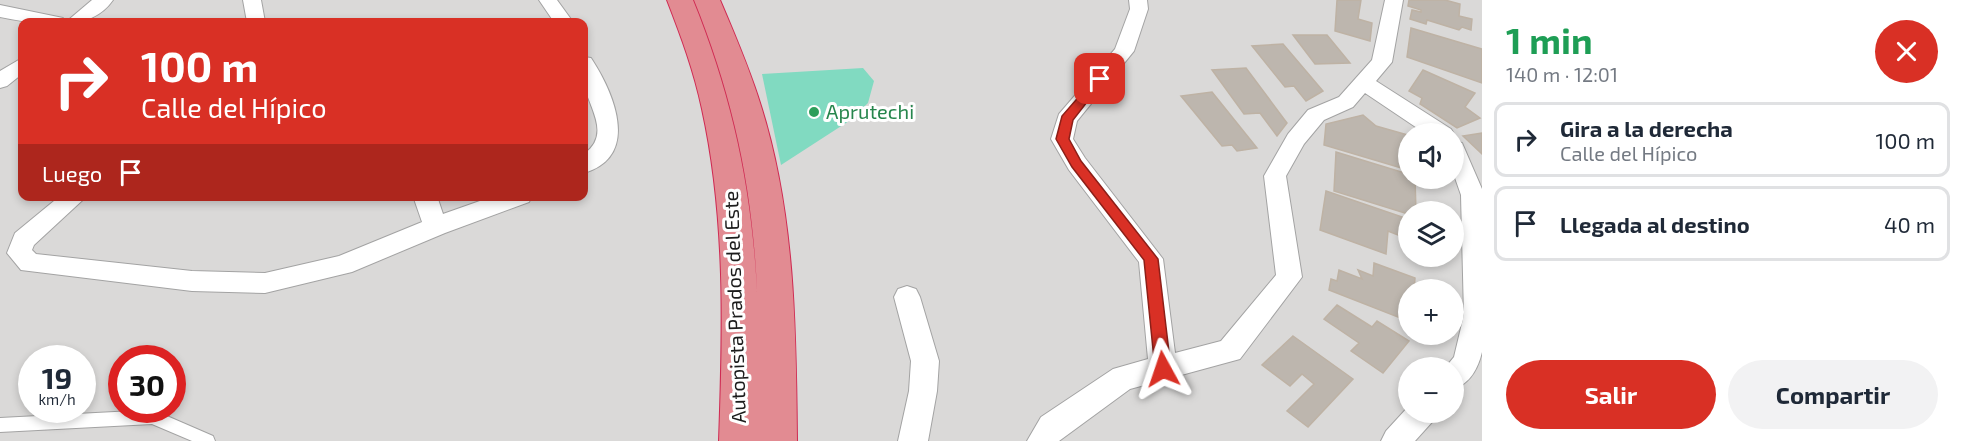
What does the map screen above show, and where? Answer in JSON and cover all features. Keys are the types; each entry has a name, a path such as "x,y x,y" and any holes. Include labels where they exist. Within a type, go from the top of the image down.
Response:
{"highway":[{"name":"Autopista Prados del Este","path":"680,0 708,73 733,189 741,348 739,441"},
{"name":"Autopista Prados del Este","path":"707,0 734,68 765,179 774,251 778,327 777,441"}],"street":[{"path":"80,18 104,0"},
{"path":"252,0 255,18"},
{"path":"548,0 560,18"},
{"path":"1138,0 1139,9 1124,51 1067,119 1062,139 1077,164 1151,259 1163,369"},
{"path":"1042,441 1051,427 1123,378 1230,351 1290,277 1275,176 1296,139 1316,115 1346,102 1382,62 1394,0"},
{"path":"0,11 36,18"},
{"path":"0,81 18,67"},
{"path":"588,73 611,131 607,144 598,157 588,163"},
{"path":"1364,83 1426,123"},
{"path":"1464,173 1473,195 1477,315 1464,364"},
{"path":"70,201 24,240 19,253 30,263 192,281 265,282 343,265 436,226 508,201"},
{"path":"427,201 436,226"},
{"path":"907,297 920,336 925,361 922,399 913,441"},
{"path":"1396,441 1412,423"}],"lane":[{"path":"0,425 153,417 208,441"}],"shaded area":[{"path":"0,0 1482,0 1482,441 0,441"}],"green space":[{"name":"Aprutechi","path":"863,68 874,81 868,103 849,121 781,165 762,74"}],"building":[{"path":"1337,0 1361,0 1358,19 1372,23 1370,41 1335,31"},
{"path":"1409,0 1445,0 1460,4 1459,16 1472,19 1471,30 1462,27 1459,30 1427,20 1426,24 1410,19 1412,10 1421,12 1421,10 1408,6"},
{"path":"1411,28 1482,49 1482,83 1407,57"},
{"path":"1293,35 1327,35 1350,63 1315,64"},
{"path":"1283,44 1323,91 1306,101 1294,86 1285,87 1252,46"},
{"path":"1246,68 1287,123 1277,136 1260,113 1244,114 1212,70"},
{"path":"1423,70 1475,93 1465,107 1480,118 1464,125 1464,123 1449,123 1420,104 1422,98 1409,91"},
{"path":"1212,92 1257,148 1237,151 1232,145 1222,146 1181,96"},
{"path":"1363,115 1376,126 1398,132 1398,167 1324,145 1326,124"},
{"path":"1482,133 1482,154 1464,137"},
{"path":"1336,152 1398,171 1398,189 1415,189 1416,201 1398,201 1398,211 1334,191"},
{"path":"1326,191 1398,216 1398,235 1388,231 1386,254 1320,230"},
{"path":"1374,263 1415,278 1398,279 1398,317 1329,290 1331,279 1337,281 1339,270 1362,279 1358,270 1373,276"},
{"path":"1337,305 1372,327 1377,321 1398,334 1398,345 1406,345 1383,373 1351,351 1359,343 1324,319"},
{"path":"1293,336 1353,379 1308,427 1287,411 1314,384 1302,374 1290,386 1262,365"}],"place":[{"name":"Aprutechi","path":"814,112"}],"route":[{"path":"1100,79 1067,119 1062,139 1066,150 1151,259 1163,369"}]}
